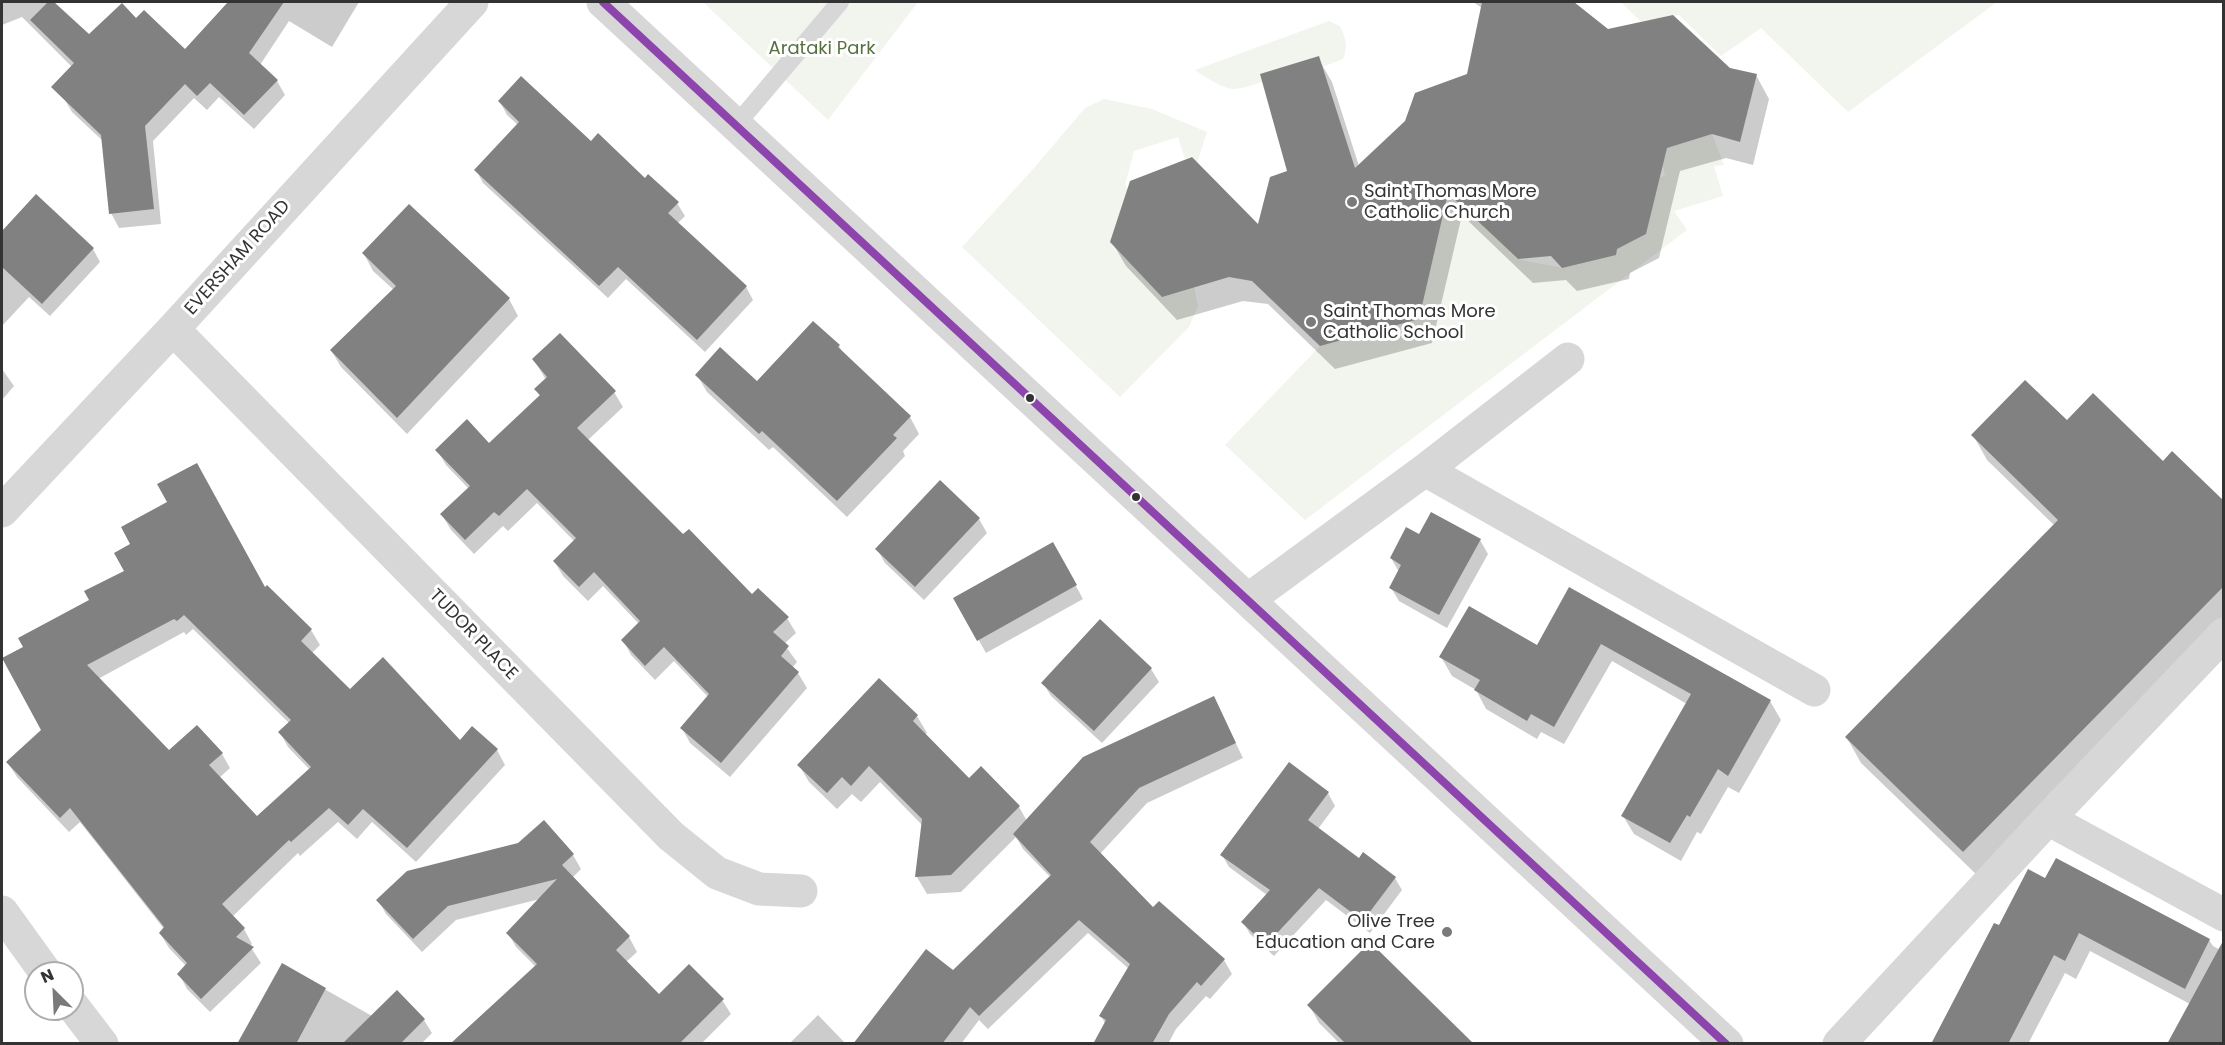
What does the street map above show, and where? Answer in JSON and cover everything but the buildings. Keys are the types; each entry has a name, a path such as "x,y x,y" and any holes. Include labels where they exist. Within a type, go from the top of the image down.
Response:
{"street":[{"name":"EVERSHAM ROAD","path":"2,512 472,2"},
{"path":"603,2 1727,1044"},
{"name":"TUDOR PLACE","path":"173,329 671,836 717,873 759,889 801,891"},
{"path":"1249,600 1425,470 1568,359"},
{"path":"1425,470 1814,690"},
{"path":"1839,1044 2223,634"},
{"path":"2048,819 2223,915"},
{"path":"2,912 37,961"},
{"path":"84,1021 102,1044"}],"lane":[{"path":"736,125 840,2"}],"green space":[{"name":"Arataki Park","path":"703,2 918,2 828,120"},
{"path":"1621,2 1997,2 1848,112 1761,28 1721,56 1679,15 1641,22"},
{"path":"1329,21 1340,26 1346,46 1343,59 1322,67 1319,56 1265,81 1233,89 1219,85 1195,70"},
{"path":"1104,99 1152,109 1207,132 1197,163 1192,156 1185,159 1178,137 1134,151 1125,185 1194,287 1198,306 1189,327 1120,397 962,247 1085,108"},
{"path":"1712,134 1724,165 1714,166 1723,196 1674,211 1687,230 1305,520 1225,445 1320,346 1419,319 1441,222 1439,197 1484,186 1464,208 1517,259 1562,268 1619,240 1629,243 1646,234 1659,178 1665,175 1659,150"}],"transit line":[{"path":"603,2 1726,1044"}],"place":[{"name":"Saint Thomas More Catholic Church","path":"1352,202"},
{"name":"Saint Thomas More Catholic School","path":"1311,322"},
{"name":"Olive Tree Education and Care","path":"1447,932"}]}
